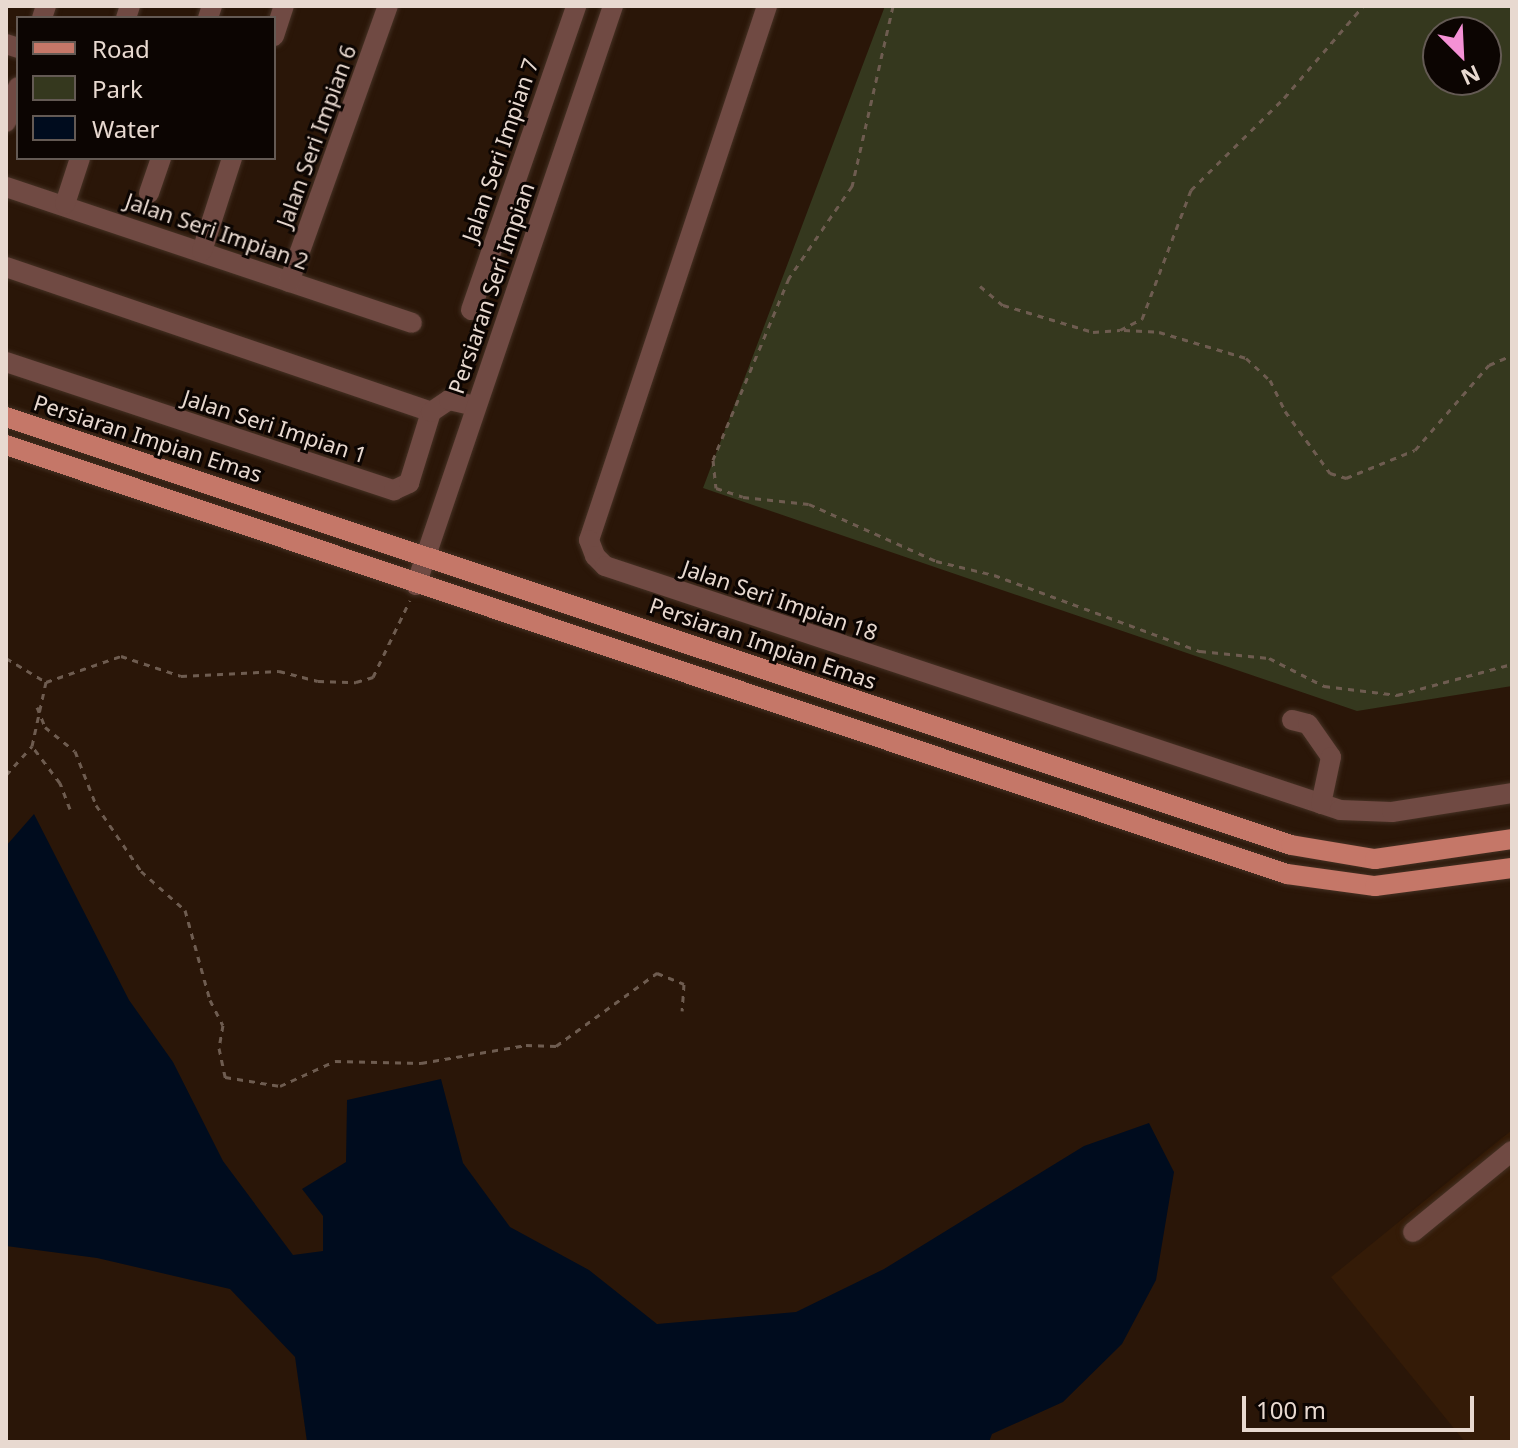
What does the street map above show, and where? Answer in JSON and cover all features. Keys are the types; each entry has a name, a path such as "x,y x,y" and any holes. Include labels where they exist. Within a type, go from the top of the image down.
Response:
{"main road":[{"name":"Persiaran Impian Emas","path":"6,417 1291,845 1375,859 1512,839"},
{"path":"6,445 416,585 1287,874 1375,886 1512,868"}],"street":[{"path":"276,30 284,6"},
{"name":"Jalan Seri Impian 6","path":"289,282 388,6"},
{"name":"Jalan Seri Impian 7","path":"471,310 576,6"},
{"name":"Persiaran Seri Impian","path":"416,585 613,6"},
{"name":"Jalan Seri Impian 18","path":"767,6 589,540 595,556 605,566 1321,804 1367,814 1512,793"},
{"path":"6,122 16,93"},
{"path":"65,204 79,160"},
{"path":"149,193 160,160"},
{"path":"202,251 231,160"},
{"name":"Jalan Seri Impian 2","path":"6,187 65,204 412,323"},
{"path":"6,267 431,412 449,400 476,406"},
{"name":"Jalan Seri Impian 1","path":"6,362 394,490 409,483 431,412"},
{"path":"1292,720 1308,724 1331,757 1321,804"},
{"path":"1413,1232 1512,1151"}],"path":[{"path":"893,6 852,186 789,278 713,460 716,488 743,497 809,504 936,561 994,575 1200,651 1269,658 1324,686 1397,695 1512,664"},
{"path":"1120,330 1142,319 1191,190 1284,98 1363,6"},
{"path":"980,286 1003,305 1049,322 1093,332 1159,332 1246,358 1270,380 1285,411 1330,473 1346,478 1415,450 1489,365 1512,355"},
{"path":"46,682 121,656 181,676 279,671 318,681 365,680 373,677 383,662 416,585"},
{"path":"6,658 46,682"},
{"path":"6,775 32,746 37,707 46,682"},
{"path":"37,707 45,727 75,751 96,805 141,871 185,910 210,1000 223,1025 219,1048 225,1077 280,1086 335,1061 421,1063 526,1045 556,1046 657,973 684,984 682,1011"},
{"path":"32,746 60,783 70,809"}],"shaded area":[{"path":"1512,1130 1512,1442 1465,1442 1331,1277"}],"green space":[{"path":"885,6 1512,6 1512,686 1357,711 703,488"}],"water":[{"path":"34,814 129,1000 173,1062 223,1161 293,1255 323,1251 323,1216 302,1189 346,1162 347,1100 441,1079 463,1163 510,1227 589,1270 657,1324 796,1312 884,1269 1084,1146 1149,1123 1174,1172 1156,1280 1122,1344 1063,1402 992,1434 989,1442 307,1442 295,1357 230,1289 97,1258 6,1246 6,846"}]}
